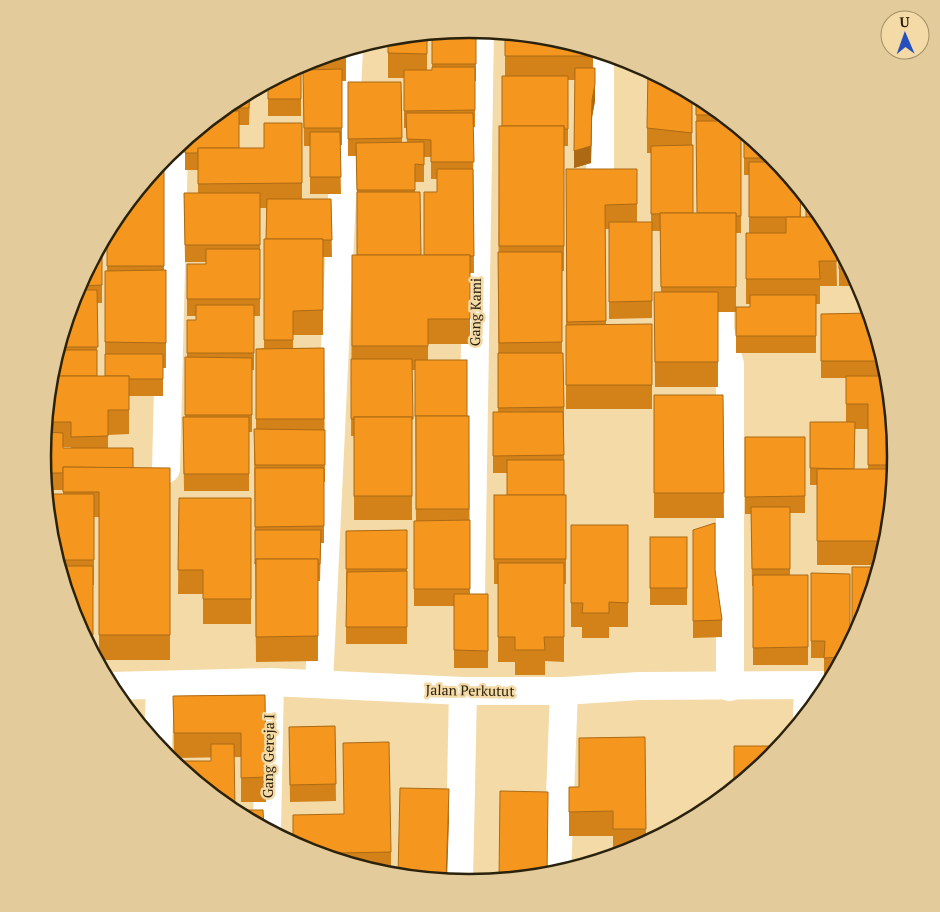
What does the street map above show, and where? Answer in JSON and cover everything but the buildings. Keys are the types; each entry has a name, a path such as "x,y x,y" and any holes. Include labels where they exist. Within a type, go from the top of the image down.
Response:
{"street":[{"name":"Gang Kami","path":"471,594 480,38"},
{"path":"319,684 348,56"},
{"path":"600,59 600,171"},
{"path":"166,469 174,160"},
{"path":"720,251 720,330 730,364 730,687"},
{"name":"Jalan Perkutut","path":"120,686 270,682 463,690 564,691 639,686 819,686"},
{"name":"Gang Gereja I","path":"267,821 270,682"},
{"path":"158,736 160,686"},
{"path":"459,874 463,690"},
{"path":"557,865 564,691"}]}
